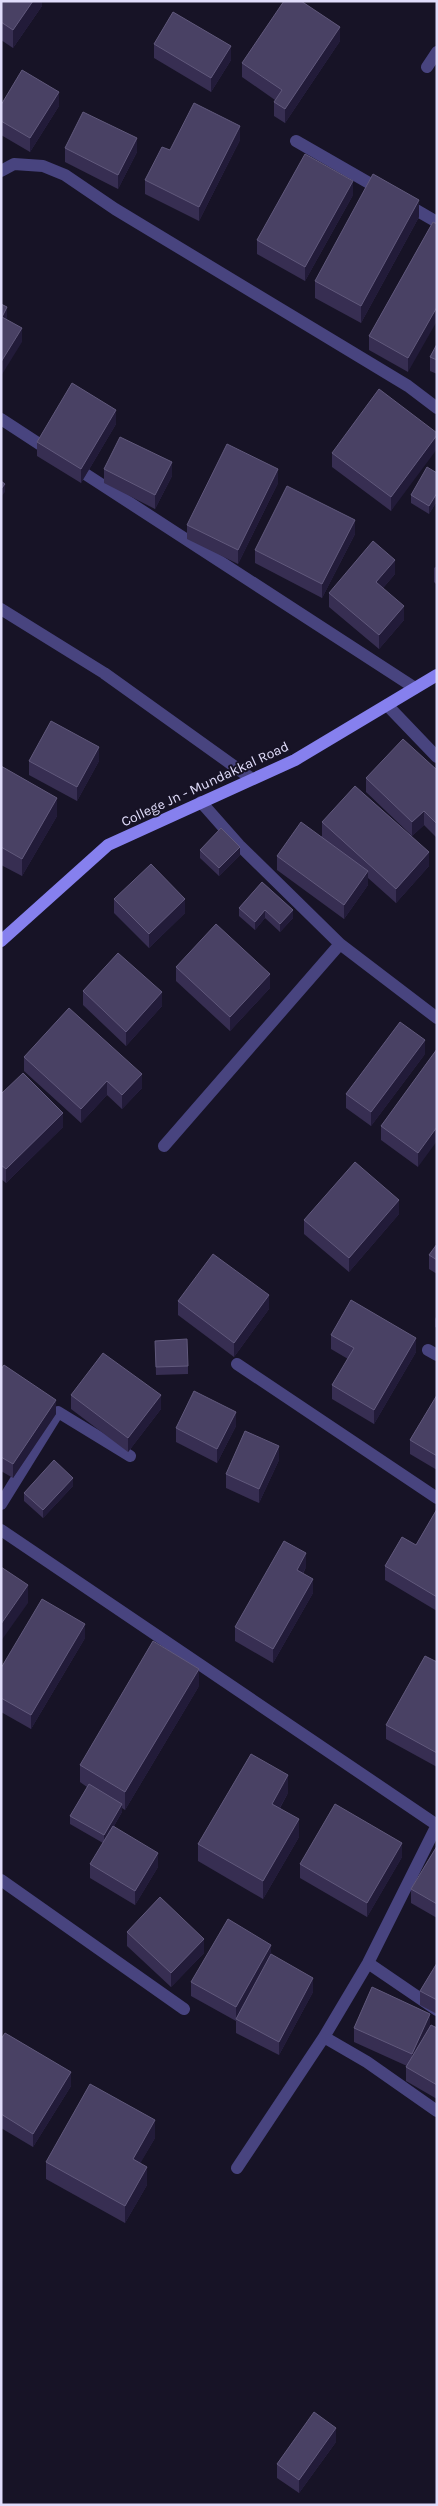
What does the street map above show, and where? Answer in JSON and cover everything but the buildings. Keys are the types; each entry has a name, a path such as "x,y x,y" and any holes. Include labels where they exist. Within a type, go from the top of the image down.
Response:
{"street":[{"path":"427,67 437,52"},
{"path":"296,141 437,222"},
{"path":"1,172 14,164 43,166 65,175 115,209 408,386 437,408"},
{"path":"1,419 415,688"},
{"path":"1,609 104,673 252,779"},
{"name":"College Jn - Mundakkal Road","path":"1,941 108,845 296,760 437,675"},
{"path":"387,705 437,757"},
{"path":"201,802 239,845 340,944 437,1018"},
{"path":"164,1146 340,944"},
{"path":"237,1364 437,1498"},
{"path":"1,1504 58,1412 130,1456"},
{"path":"1,1530 437,1825 368,1962 324,2037 237,2168"},
{"path":"1,1880 184,2009"},
{"path":"368,1962 437,2010"},
{"path":"324,2037 367,2062 437,2111"}]}
